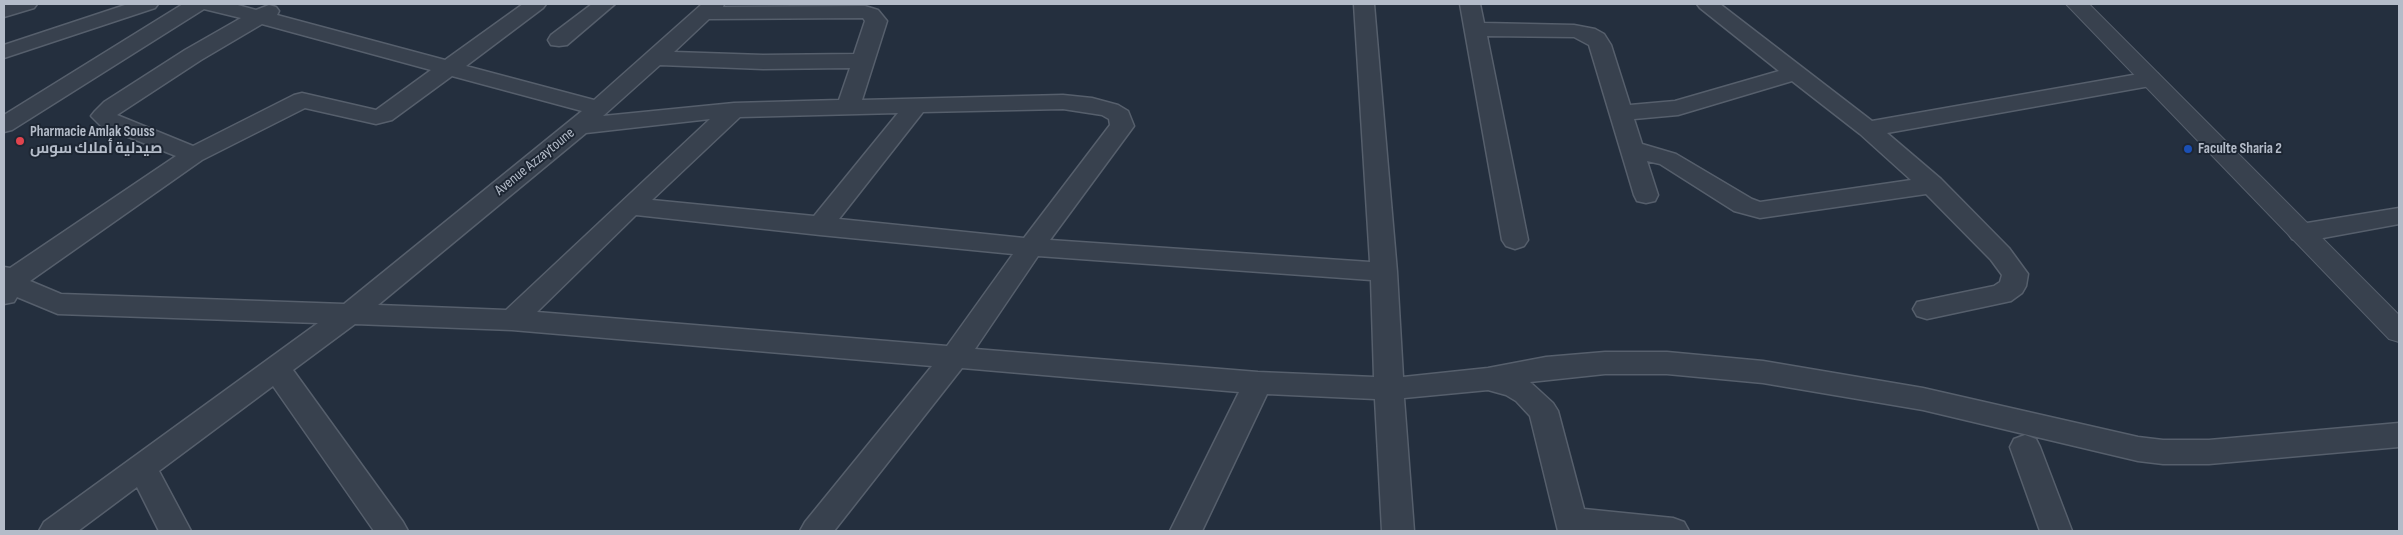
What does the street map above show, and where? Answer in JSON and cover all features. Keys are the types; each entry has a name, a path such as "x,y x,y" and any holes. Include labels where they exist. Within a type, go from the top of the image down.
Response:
{"street":[{"path":"4,11 27,4"},
{"path":"4,52 148,4"},
{"path":"4,126 197,4"},
{"path":"211,4 597,108"},
{"path":"194,155 109,121 103,116 106,111 185,60 280,4"},
{"path":"6,285 194,155 302,100 376,117 384,115 536,4"},
{"path":"559,40 605,4"},
{"path":"1364,4 1384,272 1398,531"},
{"path":"1470,4 1515,240"},
{"path":"1708,4 1868,129 1932,185 2007,261 2015,274 2015,280 2009,291 2002,294 1927,309"},
{"path":"2077,4 2399,332"},
{"path":"709,8 866,12 876,21 848,108"},
{"name":"Avenue Azzaytoune","path":"55,531 350,314 579,126 709,8"},
{"path":"1475,29 1574,31 1592,37 1600,45 1646,195"},
{"path":"654,58 763,62 862,62"},
{"path":"1620,112 1660,111 1678,108 1795,73"},
{"path":"1868,129 2150,79"},
{"path":"579,126 734,110 1063,102 1092,105 1110,110 1120,116 1122,126 1031,247 954,358 816,531"},
{"path":"820,226 915,107"},
{"path":"512,320 630,206 734,110"},
{"path":"1633,152 1651,153 1668,159 1743,205 1760,210 1932,185"},
{"path":"630,206 1031,247 1384,272"},
{"path":"2301,234 2399,216"},
{"path":"6,285 58,304 512,320 1258,383 1389,389 1488,380 1546,368 1605,363 1667,363 1763,372 1914,398 2138,449 2163,452 2194,453 2399,435"},
{"path":"277,369 392,531"},
{"path":"1488,380 1508,384 1526,393 1543,411 1573,526 1673,531"},
{"path":"1186,531 1258,383"},
{"path":"2025,446 2056,531"},
{"path":"142,466 175,531"}],"place":[{"name":"Pharmacie Amlak Souss صيدلية أملاك سوس","path":"20,141"},
{"name":"Faculte Sharia 2","path":"2188,149"}]}
